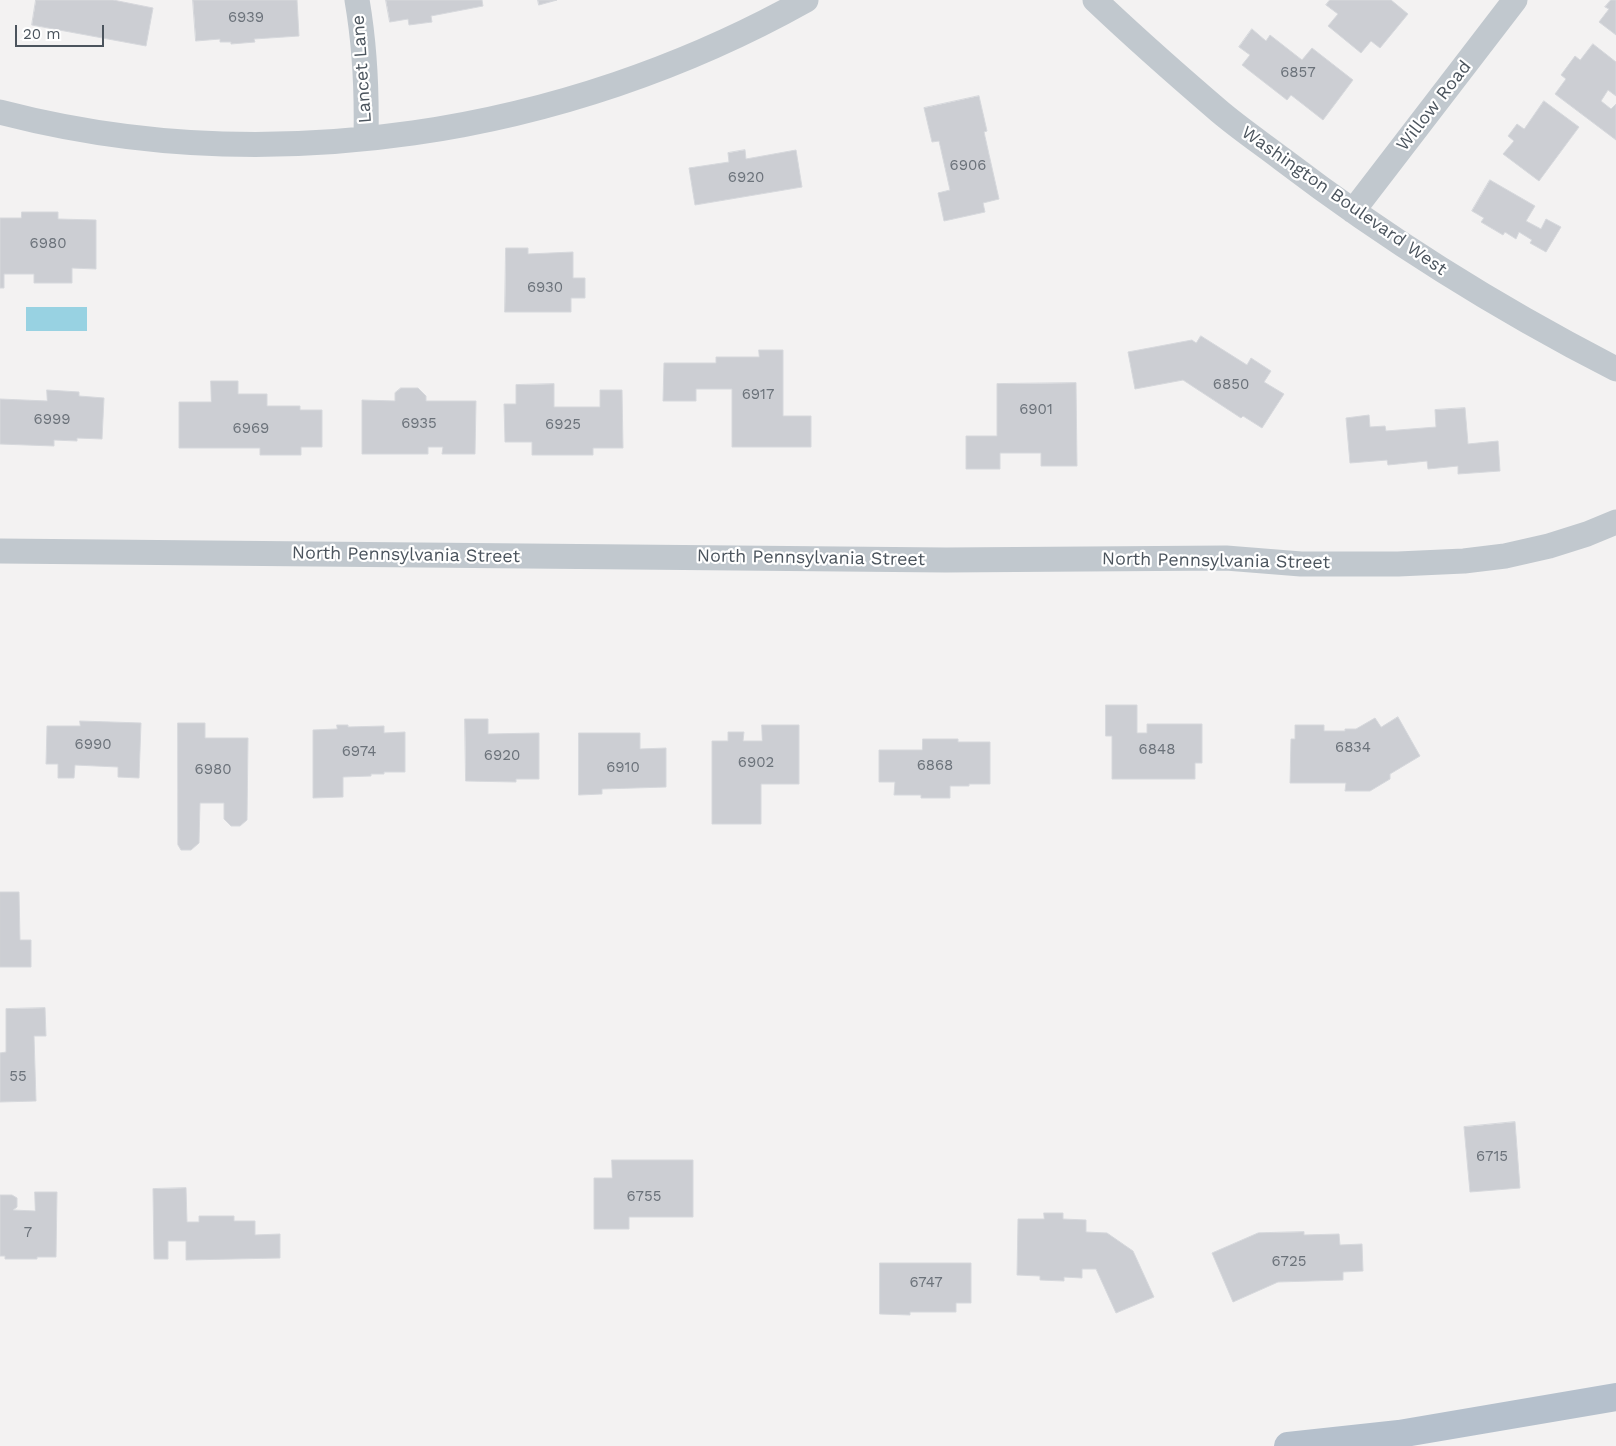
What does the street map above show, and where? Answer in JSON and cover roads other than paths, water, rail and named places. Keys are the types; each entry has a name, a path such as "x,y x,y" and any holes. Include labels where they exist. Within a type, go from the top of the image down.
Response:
{"main road":[{"path":"1288,1446 1398,1434 1616,1397"}],"street":[{"name":"Lancet Lane","path":"357,0 363,32 367,81 366,138"},
{"path":"0,112 98,133 158,140 240,144 322,142 402,134 482,121 561,102 619,83 697,54 770,20 806,0"},
{"name":"Washington Boulevard West","path":"1095,0 1159,59 1221,112 1386,235 1456,280 1564,342 1616,369"},
{"name":"Willow Road","path":"1353,211 1515,0"},
{"name":"North Pennsylvania Street","path":"0,551 936,560 1226,558 1301,564 1398,564 1464,561 1505,556 1549,546 1587,534 1616,522"}],"water":[{"path":"26,307 87,307 87,331 26,331"}]}
